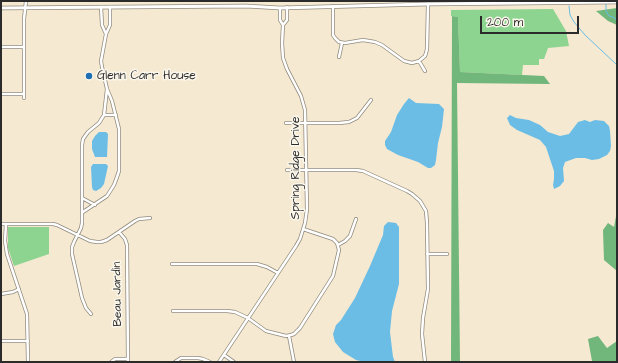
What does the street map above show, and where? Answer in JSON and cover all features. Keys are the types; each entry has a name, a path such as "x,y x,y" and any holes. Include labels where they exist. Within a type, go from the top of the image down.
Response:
{"street":[{"path":"24,98 24,20 26,1"},
{"path":"1,8 246,6 280,8 428,4 617,2"},
{"path":"333,6 333,35 337,41 342,43 362,40 371,41 382,45 407,62 412,63 419,61 425,56 427,49 428,4"},
{"path":"101,7 102,25 106,34"},
{"path":"82,213 107,196 118,178 119,171 119,129 112,100 107,89 101,61 106,34 110,25 110,7"},
{"name":"Spring Ridge Drive","path":"283,25 287,20 287,7"},
{"name":"Spring Ridge Drive","path":"218,362 300,239 305,223 307,209 305,110 301,96 283,58 283,25 280,20 280,8"},
{"path":"339,57 342,43"},
{"path":"1,47 24,47"},
{"path":"419,61 425,71"},
{"path":"91,314 84,304 72,254 73,245 82,226 83,139 104,115 107,89"},
{"path":"1,94 24,94"},
{"path":"286,123 349,122 357,118 371,100"},
{"path":"104,115 116,115"},
{"path":"287,170 363,171 409,192 420,201 426,211 427,216 428,289 422,334 425,362"},
{"path":"82,198 95,204"},
{"path":"1,224 53,224 93,242 101,242 107,240 139,219 150,218"},
{"path":"338,245 348,239 356,219"},
{"path":"6,224 5,241 7,252 27,314 28,362"},
{"path":"173,312 235,312 248,318 266,331 289,336 294,334 300,328 333,276 339,254 338,245 331,238 303,229"},
{"name":"Beau Jardin","path":"111,362 115,359 128,360 127,245 120,232"},
{"path":"427,254 447,254"},
{"path":"172,264 257,264 267,266 278,273"},
{"path":"1,294 19,290"},
{"path":"289,336 294,362"},
{"path":"1,341 28,341"},
{"path":"224,354 234,362"},
{"path":"175,362 181,358 198,358 210,362"}],"green space":[{"path":"617,8 617,25 608,21 596,11"},
{"path":"553,9 566,31 569,46 548,48 544,59 539,59 539,65 523,65 522,75 460,72 458,17 451,16 451,10"},
{"path":"452,16 458,17 460,72 544,76 550,84 457,83 460,362 451,362"},
{"path":"617,211 617,271 604,260 603,230 608,223 614,227"},
{"path":"8,227 49,227 49,254 14,266 8,248"},
{"path":"598,336 607,348 617,341 617,362 592,361 588,339"}],"water":[{"path":"409,98 416,103 439,104 444,109 435,165 431,168 398,155 387,149 385,145 385,141 391,132 397,115"},
{"path":"510,115 516,118 529,120 540,125 548,132 560,136 569,134 578,122 585,120 590,122 595,120 604,121 609,126 610,131 610,151 607,155 599,159 592,160 576,158 565,162 563,168 564,181 560,186 554,189 554,171 546,147 540,140 517,130 510,125 507,118"},
{"path":"99,132 106,132 108,134 107,157 95,157 92,149 92,141"},
{"path":"93,164 106,164 108,166 104,184 96,191 93,190 92,187 91,167"},
{"path":"388,222 396,223 399,227 399,284 392,311 390,332 395,362 365,362 356,360 343,352 335,342 333,334 336,325 341,320 355,298 383,235 384,226"}],"waterway":[{"path":"606,4 606,11 609,16 617,20"},
{"path":"569,6 570,15 574,22 585,35 617,65"}],"place":[{"name":"Glenn Carr House","path":"89,76"}]}
